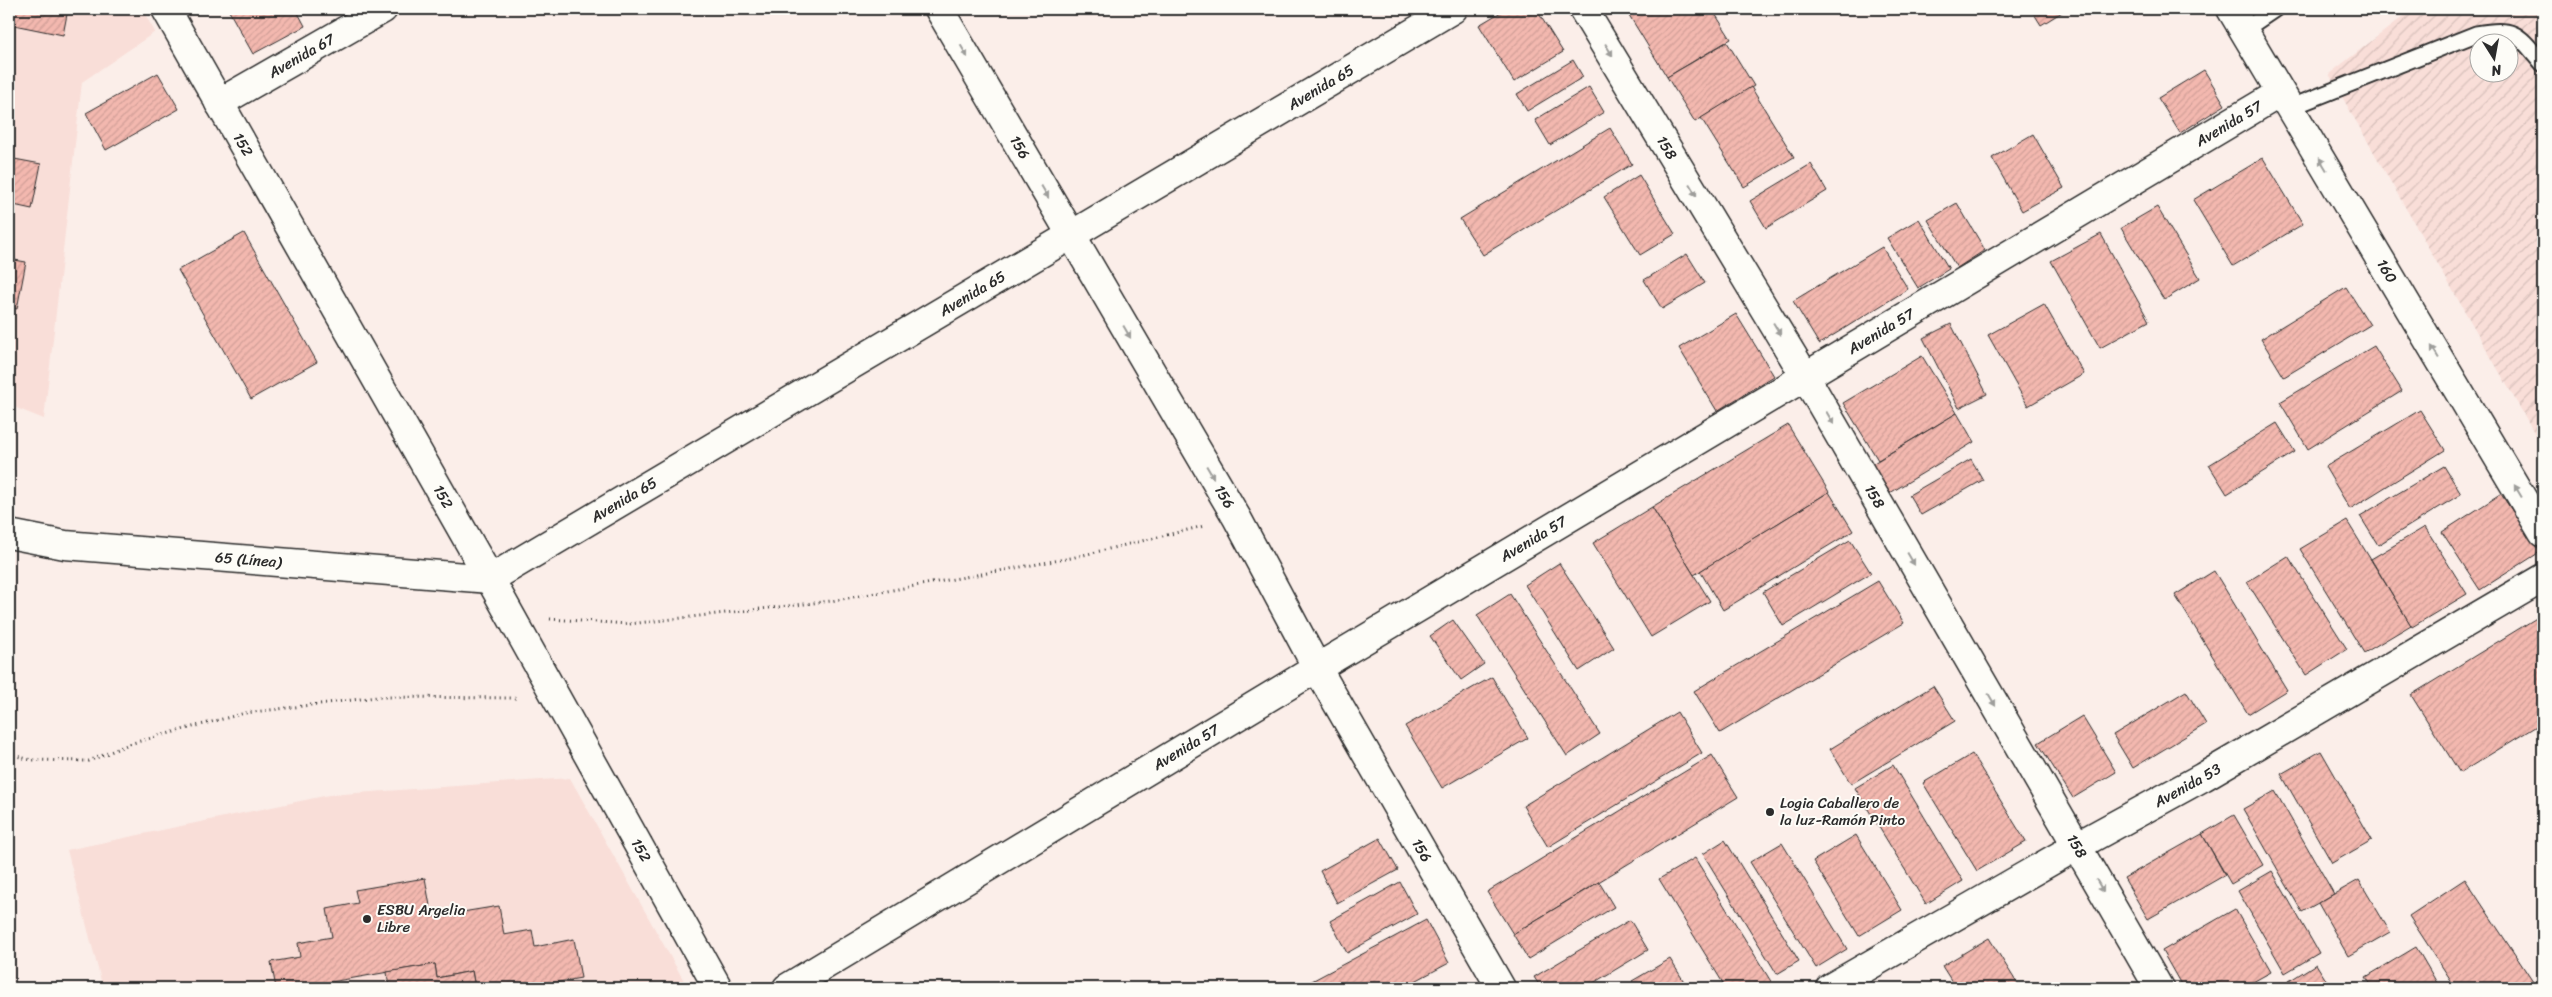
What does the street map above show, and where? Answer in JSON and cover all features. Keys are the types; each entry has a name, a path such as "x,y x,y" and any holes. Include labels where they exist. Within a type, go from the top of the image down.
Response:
{"street":[{"name":"152","path":"166,9 511,616 718,988"},
{"name":"Avenida 67","path":"219,103 382,9"},
{"name":"156","path":"939,9 1236,518 1317,668 1501,988"},
{"name":"Avenida 65","path":"490,579 1453,9"},
{"name":"158","path":"1583,9 1806,376 2159,988"},
{"name":"160","path":"2238,19 2543,533"},
{"name":"Avenida 57","path":"787,988 1806,376 2285,100"},
{"name":"65 (Línea)","path":"9,534 64,545 490,579"},
{"name":"Avenida 53","path":"1830,988 2077,846 2203,777 2543,578"}],"lane":[{"path":"2238,19 2275,9"},
{"path":"2285,100 2476,34 2502,30 2522,39 2543,64"}],"path":[{"path":"511,616 629,624 831,601 1072,558 1236,518"},
{"path":"9,754 31,760 89,761 129,744 245,713 377,697 556,698"}],"shaded area":[{"path":"9,9 142,9 155,32 82,82 44,419 9,405"},
{"path":"2413,9 2543,9 2543,448 2329,74"},
{"name":"ESBU Argelia Libre","path":"570,778 688,988 103,988 67,850 329,795"}],"building":[{"path":"9,9 68,9 63,35 9,24"},
{"path":"233,9 296,9 305,26 253,54 229,11"},
{"path":"1506,9 1536,9 1563,52 1514,82 1479,25"},
{"path":"1625,9 1639,9 1629,15"},
{"path":"1639,9 1712,9 1731,39 1667,77 1629,15"},
{"path":"2031,9 2067,9 2041,25"},
{"path":"1727,42 1754,86 1695,122 1667,77"},
{"path":"1573,60 1583,77 1527,111 1517,94"},
{"path":"2204,70 2225,105 2180,133 2158,98"},
{"path":"158,73 179,109 106,150 86,113"},
{"path":"1589,87 1604,112 1550,145 1535,120"},
{"path":"1751,87 1794,157 1744,187 1701,118"},
{"path":"1610,128 1632,164 1483,255 1460,219"},
{"path":"2033,134 2064,188 2022,211 1992,158"},
{"path":"9,158 41,164 32,209 9,204"},
{"path":"2263,158 2303,224 2233,266 2193,200"},
{"path":"1811,164 1827,191 1766,228 1750,201"},
{"path":"1639,175 1675,234 1640,255 1604,197"},
{"path":"1957,203 1985,250 1957,268 1928,220"},
{"path":"2157,207 2200,278 2164,300 2121,228"},
{"path":"1919,219 1949,269 1918,288 1887,238"},
{"path":"244,233 317,362 251,399 178,270"},
{"path":"2101,234 2149,321 2100,348 2051,261"},
{"path":"1882,247 1908,289 1819,344 1793,301"},
{"path":"1687,254 1705,283 1662,309 1644,280"},
{"path":"9,259 26,262 17,309 9,307"},
{"path":"2346,287 2370,325 2284,377 2261,339"},
{"path":"2044,304 2084,374 2028,406 1988,335"},
{"path":"1736,314 1774,376 1717,411 1679,348"},
{"path":"1951,324 1987,394 1959,408 1923,338"},
{"path":"2374,346 2402,391 2308,449 2280,402"},
{"path":"1922,356 1957,413 1878,460 1843,403"},
{"path":"2420,410 2445,450 2350,509 2325,467"},
{"path":"1957,413 1974,442 1890,493 1872,464"},
{"path":"2277,423 2295,452 2227,494 2209,465"},
{"path":"1788,425 1829,492 1694,575 1652,507"},
{"path":"1971,459 1983,480 1921,515 1909,495"},
{"path":"2444,466 2461,494 2378,545 2360,516"},
{"path":"1829,492 1853,531 1723,610 1700,571"},
{"path":"2501,494 2540,552 2480,590 2442,532"},
{"path":"1652,507 1710,601 1651,637 1593,543"},
{"path":"2347,521 2411,625 2364,653 2300,549"},
{"path":"2425,527 2467,594 2412,627 2371,559"},
{"path":"1850,540 1871,573 1783,626 1763,592"},
{"path":"2288,556 2347,649 2306,675 2247,582"},
{"path":"1559,563 1614,648 1579,671 1525,585"},
{"path":"2214,571 2287,690 2248,714 2175,595"},
{"path":"1878,581 1904,623 1720,733 1694,691"},
{"path":"1510,594 1600,734 1567,756 1477,615"},
{"path":"2543,614 2543,722 2460,773 2411,695"},
{"path":"1453,620 1484,664 1461,680 1430,636"},
{"path":"1492,677 1528,738 1442,788 1405,726"},
{"path":"1933,686 1955,721 1851,784 1830,749"},
{"path":"2186,691 2206,724 2133,768 2113,735"},
{"path":"1677,712 1702,753 1548,847 1523,806"},
{"path":"2082,716 2116,772 2073,798 2038,743"},
{"path":"2321,751 2372,840 2332,863 2281,774"},
{"path":"1972,754 2026,842 1977,871 1923,783"},
{"path":"1712,755 1738,797 1513,934 1487,892"},
{"path":"1893,765 1963,881 1926,904 1855,788"},
{"path":"2275,791 2334,894 2302,912 2243,809"},
{"path":"2234,815 2263,865 2231,884 2202,834"},
{"path":"2202,834 2225,875 2148,919 2124,878"},
{"path":"1856,835 1902,910 1859,936 1813,861"},
{"path":"1380,838 1398,870 1337,903 1320,871"},
{"path":"1725,840 1799,961 1777,974 1703,854"},
{"path":"1782,843 1847,949 1816,968 1750,862"},
{"path":"1695,858 1775,988 1726,988 1659,879"},
{"path":"2272,871 2319,953 2285,973 2238,891"},
{"path":"425,878 432,917 499,906 504,935 532,930 535,947 574,939 581,978 526,988 475,988 472,971 437,978 435,964 296,988 276,988 271,962 300,957 298,943 332,937 327,909 358,903 355,890"},
{"path":"2465,879 2537,988 2456,988 2409,916"},
{"path":"2359,880 2390,932 2348,956 2318,903"},
{"path":"1400,882 1417,914 1347,953 1330,921"},
{"path":"1599,882 1614,907 1528,959 1513,934"},
{"path":"2235,909 2271,972 2242,988 2183,988 2162,951"},
{"path":"1426,920 1449,963 1402,988 1314,988 1310,982"},
{"path":"1630,920 1648,950 1585,988 1541,988 1534,977"},
{"path":"1989,938 2020,988 1956,988 1942,966"},
{"path":"2416,947 2440,988 2373,988 2366,977"},
{"path":"1670,959 1688,988 1637,988 1632,981"},
{"path":"435,964 437,978 472,971 475,988 389,988 387,972"},
{"path":"2316,964 2331,988 2278,988"}],"place":[{"name":"Logia Caballero de la luz-Ramón Pinto","path":"1770,812"},
{"name":"ESBU Argelia Libre","path":"367,919"}]}
